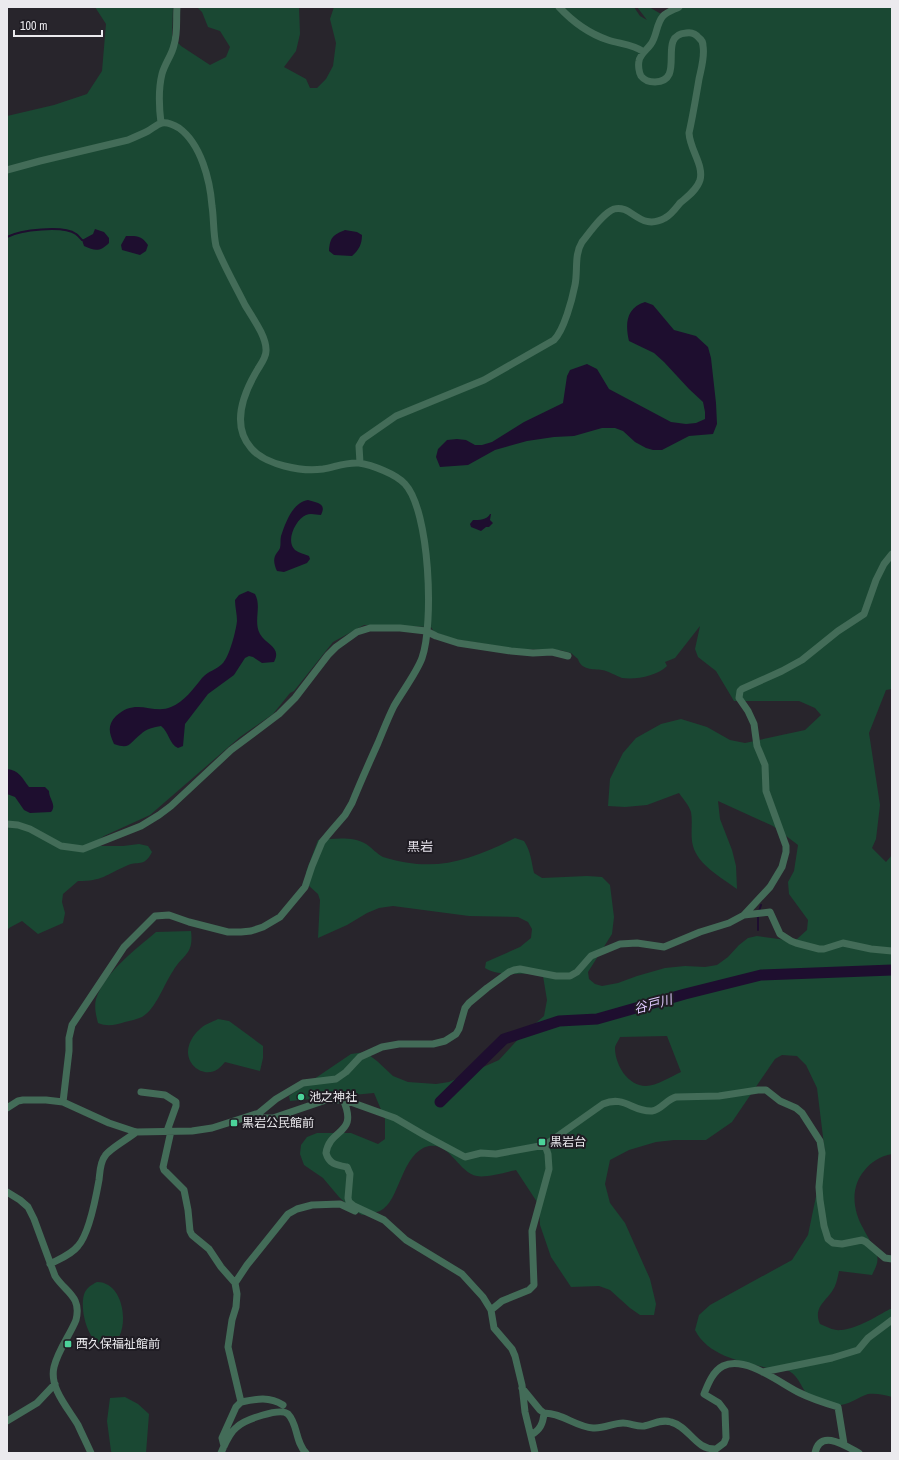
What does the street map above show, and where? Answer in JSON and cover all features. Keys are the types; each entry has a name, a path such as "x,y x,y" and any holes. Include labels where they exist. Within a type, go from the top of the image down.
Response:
{"street":[{"path":"161,124 159,109 162,74 174,46 177,7"},
{"path":"559,7 574,21 600,37 638,47 644,52"},
{"path":"360,463 359,446 362,439 396,416 484,380 554,340 559,335 575,284 579,247 607,213 618,209 626,210 640,220 649,222 660,220 666,217 696,189 700,180 700,171 690,142 690,133 703,60 703,44 695,34 689,33 678,35 673,39 671,45 671,69 668,76 662,80 655,82 647,81 642,76 639,69 639,61 644,52 652,43 658,26 664,16 679,7"},
{"path":"7,170 128,140 137,137 161,124 172,124 181,130 192,141 198,150 211,195 216,246 265,342 266,355 248,386 242,406 240,423 246,441 257,455 272,462 290,467 315,470 325,469 346,463 360,463 385,471 398,478 410,491 415,503 424,531 426,547 428,618 422,659 394,707 352,803 342,819 322,842 305,887 280,917 263,927 251,931 228,932 169,915 155,916 150,920 124,948 72,1025 68,1038 69,1051 63,1102"},
{"path":"746,915 778,876 786,852 784,840 766,791 766,765 757,746 754,724 748,711 739,698 740,691 742,688 798,663 838,631 864,614 876,580 884,564 892,554"},
{"path":"7,824 18,825 30,829 61,846 83,849 141,826 165,811 231,750 278,714 302,689 328,655 346,639 357,632 370,628 400,628 426,631 458,643 511,651 533,653 552,652 568,656"},
{"path":"7,1108 18,1101 46,1100 63,1102 136,1132 212,1128 259,1114 276,1099 303,1083 336,1079 346,1072 360,1057 382,1047 399,1044 440,1043 451,1038 459,1029 465,1008 469,1002 508,972 520,969 556,976 570,976 577,972 591,956 620,944 637,943 664,947 700,932 729,923 746,915 770,912 780,934 796,943 819,949 824,949 843,943 872,949 892,951"},
{"path":"248,1118 273,1118 323,1100 343,1099 395,1118 466,1157 481,1153 496,1154 545,1145 603,1104 612,1101 617,1101 651,1111 655,1110 671,1098 676,1097 720,1096 766,1090 780,1101 796,1108 802,1113 820,1141 822,1153 819,1187 820,1200 824,1226 828,1239 833,1243 842,1244 862,1240 885,1258 892,1259"},
{"path":"142,1092 165,1094 176,1102 163,1167 164,1170 184,1190 190,1231 192,1235 209,1249 220,1268 235,1283"},
{"path":"343,1099 348,1111 348,1119 343,1131 330,1142 326,1153 331,1162 337,1166 347,1167 348,1169 350,1174 348,1198 350,1202 354,1206 384,1220 406,1240 462,1274 483,1297 491,1310 494,1328 512,1348 515,1356 522,1388 525,1412 535,1453"},
{"path":"50,1264 72,1252 83,1240 96,1196 104,1158 108,1152 125,1142 136,1132"},
{"path":"491,1310 502,1301 529,1290 534,1285 532,1231 549,1169 548,1154 545,1145"},
{"path":"7,1192 28,1207 57,1279 73,1295 78,1309 76,1320 54,1366 54,1375 55,1384 91,1453"},
{"path":"241,1402 228,1347 237,1300 235,1283 246,1265 288,1214 297,1209 312,1205 340,1204 367,1215 369,1212"},
{"path":"762,1372 832,1358 858,1350 868,1338 892,1320"},
{"path":"522,1388 544,1414 560,1417 587,1428 596,1429 622,1423 644,1426 665,1420 681,1426 704,1448 716,1449 724,1443 726,1438 725,1411 719,1404 704,1394 715,1373 721,1367 730,1364 751,1367 800,1393 838,1407 844,1444"},
{"path":"7,1422 37,1403 55,1384"},
{"path":"224,1446 222,1438 236,1407 241,1402 257,1398 277,1401 283,1405"},
{"path":"221,1453 234,1430 243,1422 281,1411 288,1414 292,1419 298,1442 306,1453"},
{"path":"531,1435 540,1428 543,1423 544,1414"},
{"path":"815,1453 816,1447 824,1441 836,1441 859,1453"}],"green space":[{"path":"95,7 173,7 172,36 181,46 210,65 226,57 230,47 220,31 208,27 202,12 197,7 299,7 300,34 296,51 284,67 306,79 310,88 317,88 326,79 333,66 336,43 330,19 334,7 634,7 640,16 647,20 637,7 649,7 661,14 672,13 683,7 892,7 892,689 886,690 869,733 880,805 876,839 872,848 886,862 892,855 892,1154 880,1158 867,1168 860,1178 855,1192 854,1199 857,1214 877,1255 877,1263 872,1275 839,1271 835,1286 822,1304 818,1312 818,1318 820,1324 833,1329 841,1330 860,1325 892,1309 892,1397 868,1394 843,1405 833,1405 810,1397 796,1377 789,1371 758,1366 717,1352 701,1339 695,1330 699,1315 710,1305 792,1260 808,1235 825,1153 817,1088 806,1065 797,1056 782,1055 775,1059 732,1122 706,1140 674,1140 656,1142 629,1150 610,1160 605,1184 610,1203 625,1223 650,1279 656,1304 654,1315 640,1315 610,1290 599,1286 571,1287 551,1257 540,1225 539,1205 516,1170 490,1176 477,1176 464,1169 443,1148 429,1146 420,1150 412,1157 387,1206 380,1211 362,1215 352,1209 339,1197 323,1178 304,1165 300,1154 301,1145 307,1137 317,1133 351,1133 378,1144 385,1139 385,1119 374,1093 290,1101 289,1096 351,1054 365,1052 393,1076 408,1082 436,1084 449,1082 499,1060 521,1036 544,1016 547,1000 543,976 539,973 504,974 485,968 486,962 520,947 531,938 532,929 528,922 518,917 469,916 393,906 379,908 367,913 347,925 318,938 320,900 318,894 308,885 306,872 318,840 343,839 361,841 383,857 401,862 435,864 451,862 482,853 515,838 524,841 534,873 542,878 587,876 602,877 610,885 614,917 612,934 588,972 589,979 595,984 602,986 618,983 665,968 685,966 705,967 717,965 748,938 757,936 786,940 797,939 807,930 808,920 789,894 788,882 794,871 798,845 773,826 718,801 720,819 732,850 736,866 737,889 705,865 696,853 692,842 691,812 679,793 647,805 625,807 608,806 610,779 623,753 636,738 661,724 681,719 707,727 730,740 745,743 805,730 821,715 815,708 799,701 734,701 716,671 698,657 695,649 700,626 675,658 665,662 667,666 663,669 652,675 640,678 622,678 610,672 585,667 571,653 560,650 517,649 454,639 434,632 431,627 364,625 333,642 294,691 290,693 273,714 240,737 150,815 104,836 94,843 96,846 123,846 139,844 148,846 152,852 146,860 140,863 130,864 99,879 78,881 63,894 62,902 65,913 63,923 38,934 22,921 9,928 7,931 7,116 54,105 87,94 102,71 106,24","holes":["667,1036 681,1072 650,1086 640,1085 628,1078 620,1067 617,1061 616,1045 620,1037"]},
{"path":"191,931 191,945 187,954 177,965 156,1002 147,1013 140,1018 115,1025 98,1023 95,1002 100,989 113,971 130,954 156,932"},
{"path":"218,1019 229,1021 263,1046 263,1058 260,1071 225,1062 218,1069 208,1072 198,1070 194,1066 188,1052 191,1040 201,1028"},
{"path":"97,1282 107,1285 115,1291 123,1312 121,1333 116,1341 110,1345 102,1345 96,1341 91,1335 84,1317 83,1299 85,1292 90,1286"},
{"path":"125,1397 138,1404 149,1414 146,1453 112,1453 111,1451 107,1421 110,1398"}],"shaded area":[{"path":"95,229 104,232 109,238 109,243 103,248 97,250 84,246 82,240 93,234"},
{"path":"345,230 357,232 362,235 360,247 352,256 334,255 329,251 331,240 335,235"},
{"path":"126,236 136,236 143,239 148,245 146,251 140,255 122,250 121,245"},
{"path":"645,302 653,305 674,330 696,336 708,347 711,358 716,403 717,424 713,434 689,436 662,450 653,450 635,442 623,431 615,428 602,428 574,436 527,441 495,450 468,465 440,467 436,457 438,449 447,440 466,440 475,445 482,445 492,442 524,422 563,403 567,376 570,370 587,364 597,369 609,389 671,422 686,424 696,423 705,419 703,402 654,353 629,341 627,329 628,317 634,308"},
{"path":"308,500 320,504 323,511 321,515 310,514 302,517 295,525 291,536 291,541 295,550 309,556 310,559 307,563 284,572 277,571 274,564 274,558 280,548 281,536 290,514 298,505"},
{"path":"490,514 490,520 493,523 489,527 486,527 481,531 471,527 470,524 473,520 485,519"},
{"path":"248,591 255,594 257,599 258,629 263,638 275,649 276,657 274,662 262,663 253,657 249,656 245,658 234,675 208,694 185,724 183,746 178,748 175,746 166,731 161,726 145,731 127,746 114,744 110,733 110,726 113,719 123,710 137,707 164,709 176,705 204,676 225,661 232,644 237,621 235,600 239,595"},
{"path":"7,769 15,771 29,787 45,787 49,791 53,804 53,809 51,812 30,813 24,810 15,797 7,794"}],"waterway":[{"path":"7,237 21,232 52,229 70,231 77,234 82,240"},
{"path":"759,911 761,905"},
{"path":"758,916 758,930"},
{"name":"谷戸川","path":"440,1102 504,1039 559,1021 597,1019 685,994 761,975 892,970"}],"place":[{"name":"池之神社","path":"301,1097"},
{"name":"黒岩公民館前","path":"234,1123"},
{"name":"黒岩台","path":"542,1142"},
{"name":"西久保福祉館前","path":"68,1344"}],"district":[{"name":"黒岩","path":"420,846"}]}
